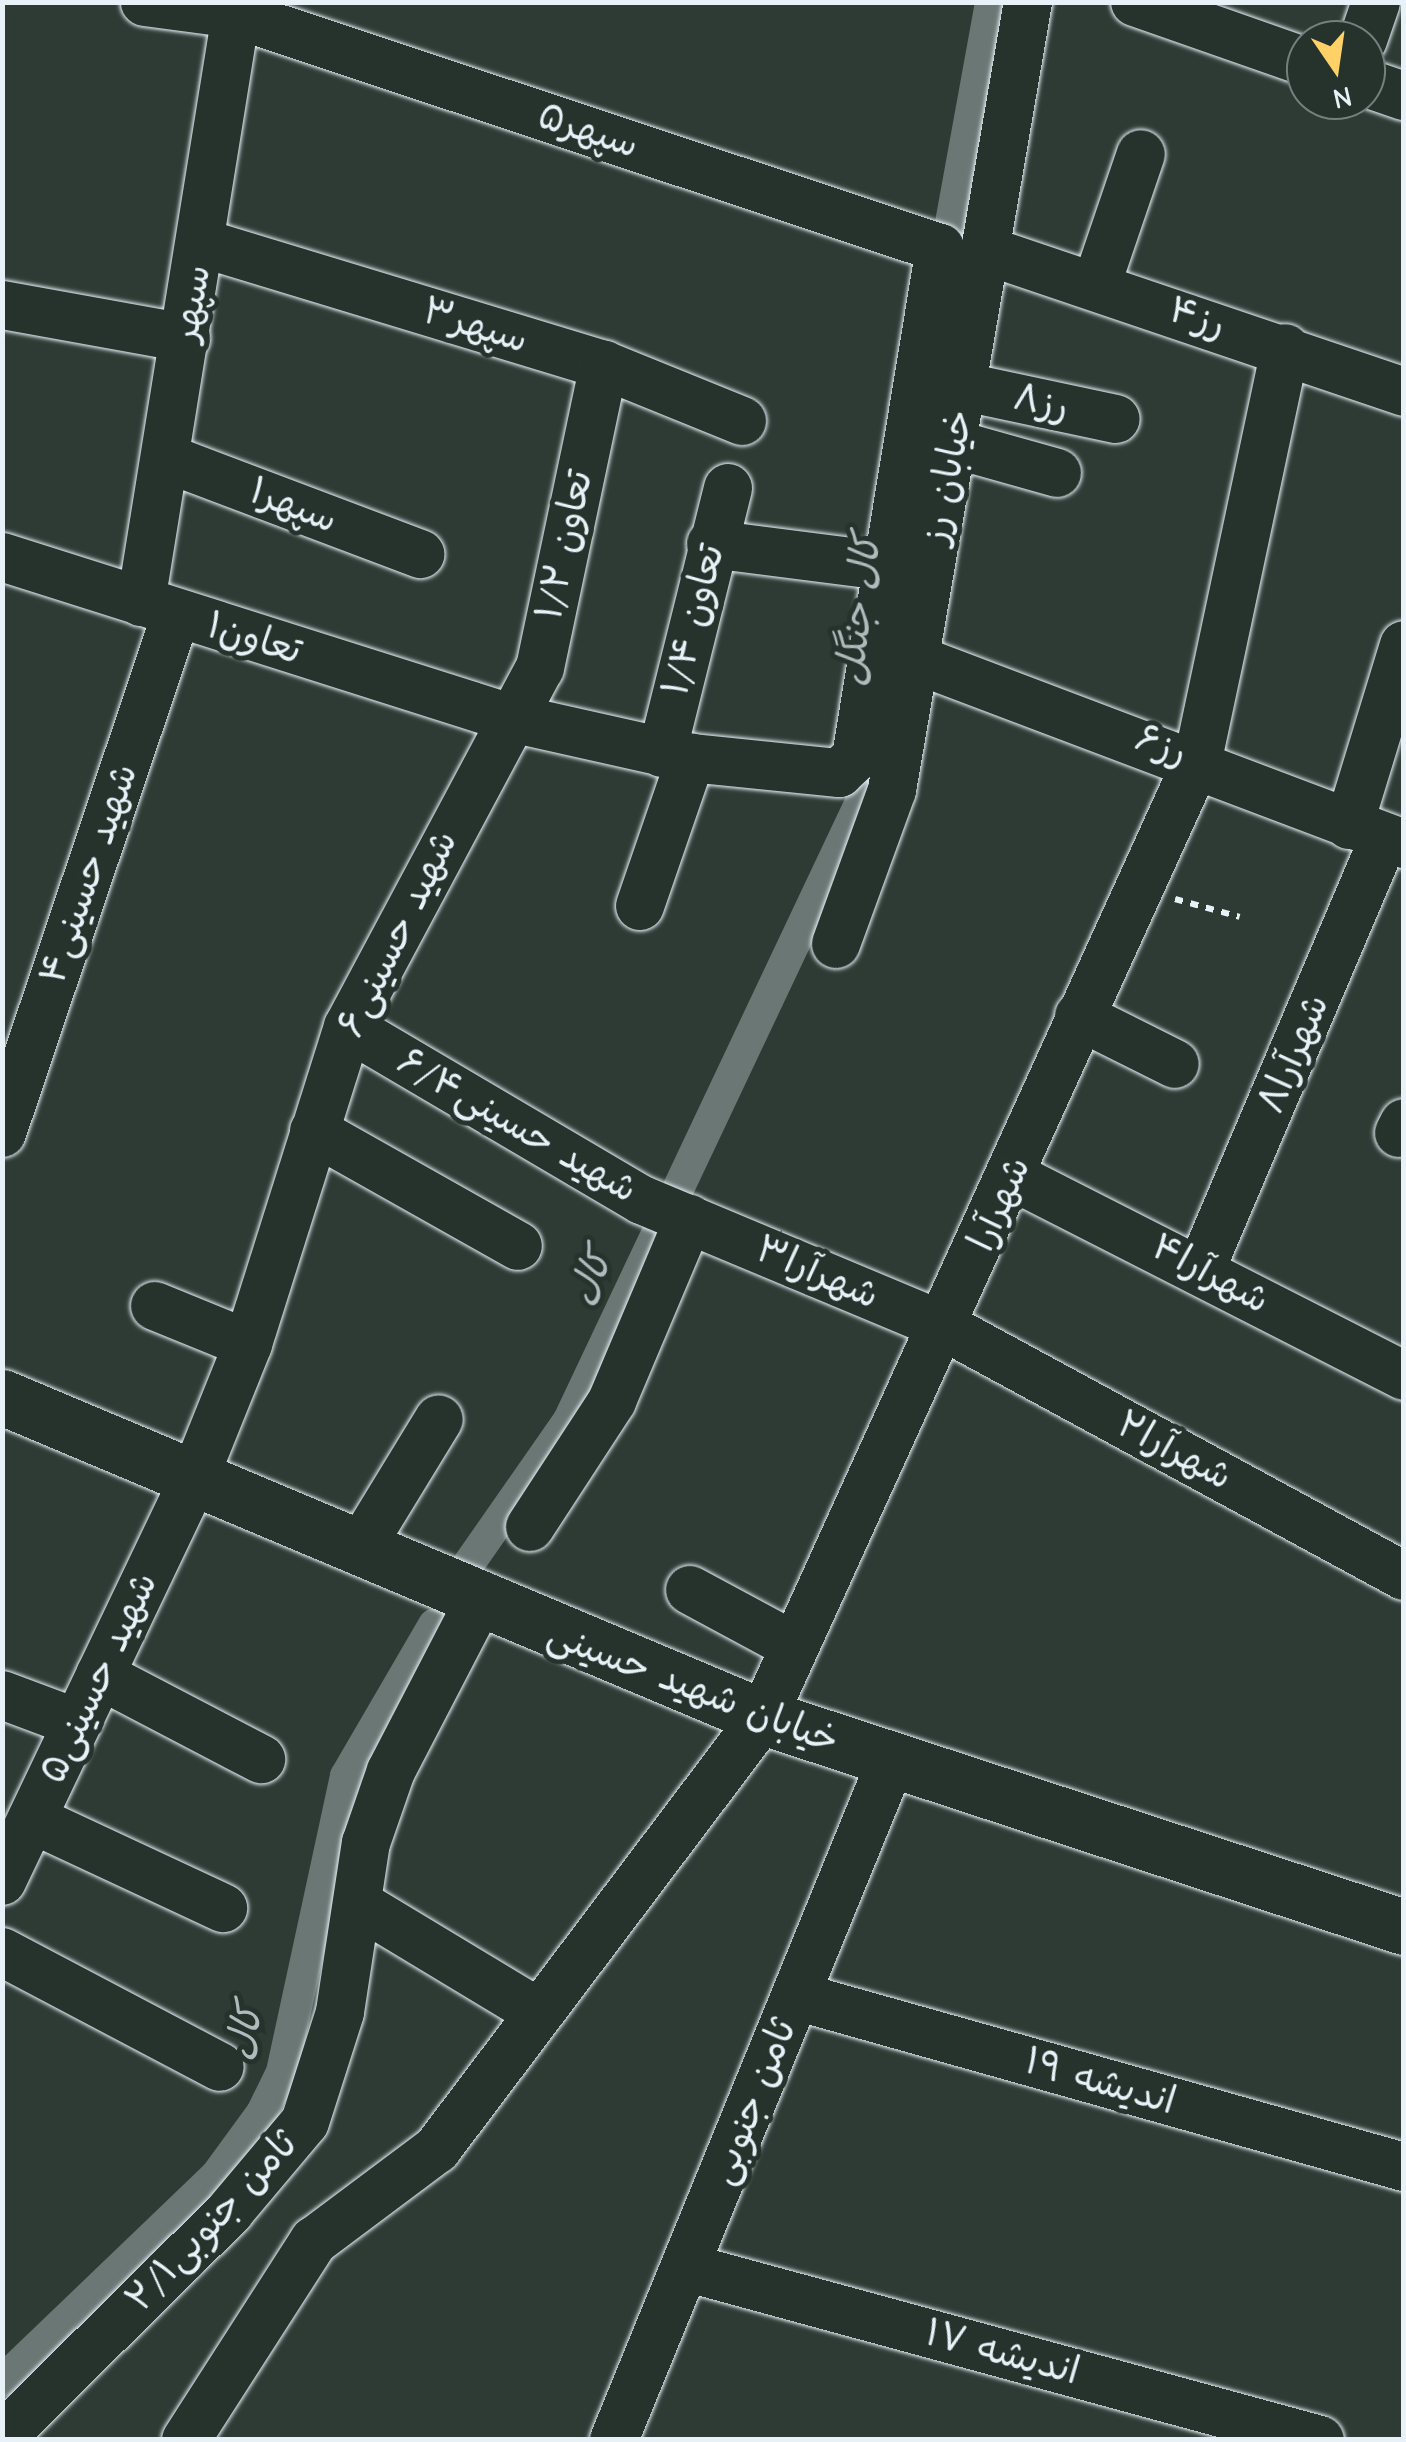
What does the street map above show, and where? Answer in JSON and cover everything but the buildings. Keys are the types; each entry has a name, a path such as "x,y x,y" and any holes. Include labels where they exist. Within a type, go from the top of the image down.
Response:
{"main road":[{"name":"خیابان شهید حسینی","path":"2,1397 195,1476 478,1603 764,1717 890,1764 1404,1927"}],"street":[{"name":"سپهر۵","path":"145,2 237,8 940,248 892,567"},
{"name":"خیابان رز","path":"836,944 892,790 965,387 1028,2"},
{"path":"1160,7 1286,54"},
{"name":"سپهر","path":"158,608 166,458 237,8"},
{"path":"1098,283 1141,154"},
{"name":"سپهر۳","path":"202,244 604,365 742,421"},
{"name":"رز۴","path":"988,250 1098,283 1404,392"},
{"path":"2,305 186,338"},
{"name":"شهرآرا","path":"186,2440 314,2242 436,2149 764,1717 1014,1177 1079,1016 1145,891 1198,759 1285,348"},
{"name":"تعاون ۱/۲","path":"507,717 540,668 604,365"},
{"name":"رز۸","path":"965,387 1116,419"},
{"path":"954,444 1057,473"},
{"name":"سپهر۱","path":"166,458 420,554"},
{"name":"تعاون ۱/۴","path":"640,906 676,756 711,544 728,488"},
{"path":"507,717 676,756 840,773 856,757 892,567 711,544"},
{"name":"تعاون۱","path":"2,557 507,717"},
{"name":"شهید حسینی۴","path":"2,1132 158,608"},
{"name":"شهرآرا۸","path":"1201,1269 1379,836 1404,646"},
{"name":"رز۶","path":"915,659 1198,759 1379,836"},
{"name":"شهید حسینی۶","path":"195,1476 248,1344 348,1027 507,717"},
{"path":"1079,1016 1175,1064"},
{"name":"شهید حسینی۶/۴","path":"348,1027 689,1219"},
{"path":"314,1131 518,1246"},
{"name":"شهرآرا۴","path":"1014,1177 1201,1269 1404,1376"},
{"path":"530,1527 612,1400 689,1219"},
{"name":"شهرآرا۳","path":"689,1219 944,1327"},
{"path":"155,1306 248,1344"},
{"name":"شهرآرا۲","path":"944,1327 1404,1576"},
{"path":"359,1550 439,1419"},
{"name":"شهید حسینی۵","path":"2,1880 195,1476"},
{"path":"690,1590 794,1646"},
{"name":"ثامن جنوبی۲/۱","path":"2,2438 230,2211 306,2122 360,1905 366,1843 390,1770 478,1603"},
{"path":"100,1675 261,1759"},
{"path":"2,1695 77,1724"},
{"name":"ثامن جنوبی","path":"614,2440 890,1764"},
{"path":"32,1819 223,1908"},
{"path":"360,1905 540,2013"},
{"path":"2,1952 220,2067"},
{"name":"اندیشه ۱۹","path":"796,1996 1404,2167"},
{"name":"اندیشه ۱۷","path":"685,2267 1320,2440"}],"path":[{"path":"1145,891 1240,917"}],"waterway":[{"name":"کال جنگل","path":"943,267 991,2"},
{"name":"کال جنگل","path":"679,1187 884,753"},
{"name":"کال","path":"461,1575 569,1420 665,1217"},
{"name":"کال","path":"2,2381 216,2176 262,2113 282,2072 346,1776 434,1625"}]}
